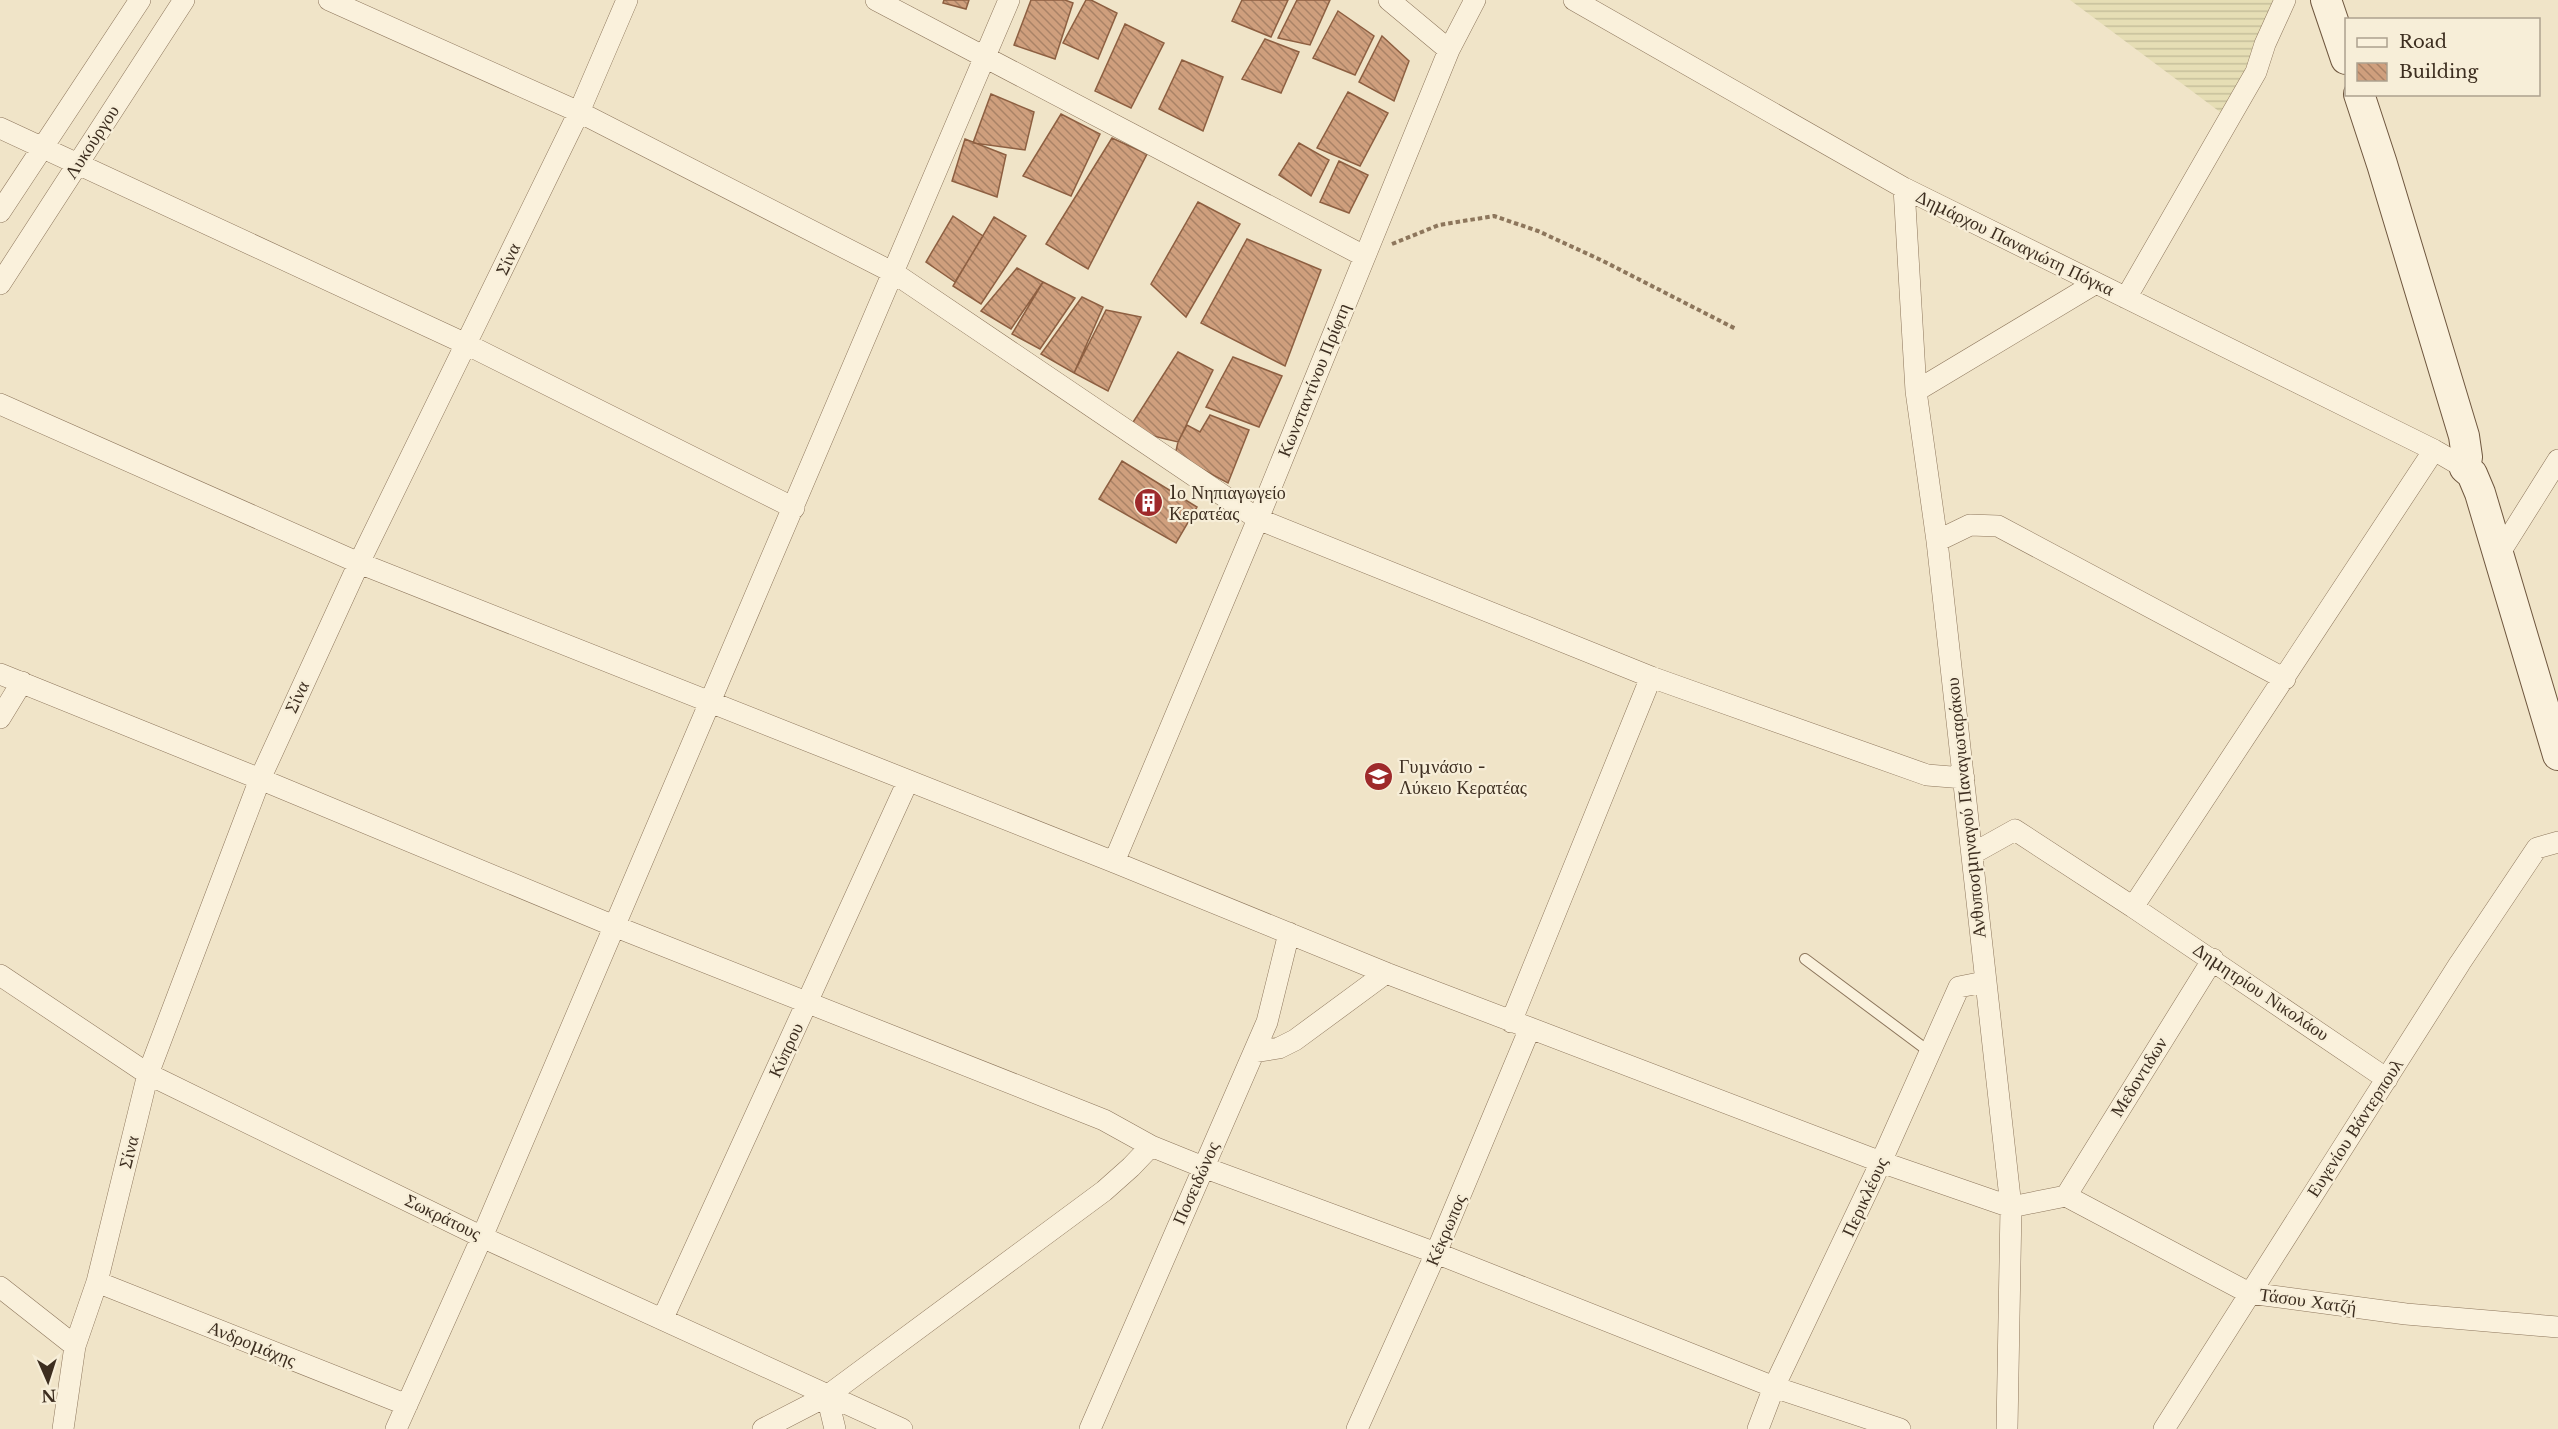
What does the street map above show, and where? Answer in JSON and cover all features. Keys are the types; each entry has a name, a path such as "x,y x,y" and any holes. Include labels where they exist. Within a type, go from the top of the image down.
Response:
{"street":[{"path":"0,212 140,0"},
{"name":"Λυκούργου","path":"0,284 184,0"},
{"path":"330,0 579,112 894,273 1258,519 1651,677 1927,775 1964,778"},
{"name":"Σίνα","path":"63,1429 75,1346 97,1282 148,1074 260,779 358,563 579,112 627,0"},
{"path":"876,0 1364,256"},
{"path":"396,1429 482,1237 1009,0"},
{"path":"1389,0 1449,50"},
{"name":"Κωνσταντίνου Πρίφτη","path":"1114,862 1258,519 1449,50 1474,0"},
{"name":"Δημάρχου Παναγιώτη Πόγκα","path":"1574,0 1904,188 2434,450 2465,468"},
{"path":"2126,298 2256,72 2265,44 2285,0"},
{"path":"2326,0 2345,56"},
{"path":"2360,96 2464,436 2467,457 2465,468 2477,483 2558,755"},
{"path":"0,128 466,344 794,508"},
{"name":"Ανθυποσμηναγού Παναγιωταράκου","path":"1904,188 1916,391 1937,541 1984,982 2011,1207 2007,1429"},
{"path":"1916,391 2096,283"},
{"path":"0,404 358,563 1521,1025 1881,1162 2011,1207 2066,1196"},
{"path":"2133,907 2285,680 2434,450"},
{"path":"2499,554 2558,459"},
{"path":"1937,541 1970,525 1998,526 2285,680"},
{"path":"0,674 614,926 1104,1120 1151,1146 1203,1167 1436,1252 1774,1387 1900,1429"},
{"name":"Κέκρωπος","path":"1357,1429 1436,1252 1651,677"},
{"path":"0,718 22,682"},
{"name":"Κύπρου","path":"663,1318 908,781"},
{"name":"Δημητρίου Νικολάου","path":"1972,854 2015,830 2213,959 2387,1079"},
{"name":"Ευγενίου Βάντερπουλ","path":"2164,1429 2460,963 2537,848 2558,842"},
{"name":"Ποσειδώνος","path":"1090,1429 1254,1053 1266,1022 1289,933"},
{"name":"Μεδοντιδων","path":"2066,1196 2213,959"},
{"path":"1254,1053 1279,1047 1295,1040 1386,973"},
{"name":"Σωκράτους","path":"0,975 148,1074 482,1237 902,1429"},
{"name":"Περικλέους","path":"1758,1429 1774,1387 1881,1162 1959,987 1984,982"},
{"path":"763,1429 827,1396 1104,1191 1151,1146"},
{"name":"Τάσου Χατζή","path":"2066,1196 2249,1293 2406,1314 2558,1327"},
{"name":"Ανδρομάχης","path":"97,1282 407,1405"},
{"path":"0,1287 75,1346"},
{"path":"827,1396 836,1429"}],"lane":[{"path":"1805,959 1931,1053"}],"path":[{"path":"1364,256 1439,225 1494,216 1538,231 1603,261 1736,329"}],"shaded area":[{"path":"2070,0 2293,0 2228,118"}],"building":[{"path":"944,0 969,0 966,9 943,3"},
{"path":"1031,0 1065,0 1073,3 1055,59 1014,45"},
{"path":"1086,0 1091,0 1117,13 1098,59 1063,43"},
{"path":"1242,0 1288,0 1271,37 1232,21"},
{"path":"1297,0 1330,0 1310,45 1278,38"},
{"path":"1338,11 1374,36 1355,75 1313,58"},
{"path":"1125,24 1164,43 1131,108 1095,91"},
{"path":"1382,36 1409,61 1394,101 1359,82"},
{"path":"1265,39 1299,52 1281,93 1242,79"},
{"path":"1182,60 1223,77 1203,131 1159,109"},
{"path":"1348,92 1388,113 1360,166 1317,148"},
{"path":"991,94 1034,112 1025,150 973,143"},
{"path":"1061,114 1100,134 1071,196 1023,176"},
{"path":"1112,138 1147,154 1088,269 1046,244"},
{"path":"965,139 1006,155 997,197 952,181"},
{"path":"1299,143 1329,160 1311,196 1279,175"},
{"path":"1339,161 1368,175 1349,213 1320,202"},
{"path":"1198,202 1240,224 1186,317 1151,284"},
{"path":"953,216 983,236 955,282 926,262"},
{"path":"994,217 1026,236 981,304 953,286"},
{"path":"1247,239 1321,270 1285,366 1201,323"},
{"path":"1017,268 1043,282 1011,329 981,311"},
{"path":"1043,282 1075,298 1040,349 1012,334"},
{"path":"1082,297 1103,307 1074,373 1041,354"},
{"path":"1106,310 1141,317 1108,391 1074,373"},
{"path":"1178,352 1213,370 1178,442 1128,430"},
{"path":"1233,357 1282,376 1259,427 1206,407"},
{"path":"1210,415 1249,430 1228,483 1175,455 1178,442 1187,425 1200,432"},
{"name":"1ο Νηπιαγωγείο Κερατέας","path":"1122,461 1197,507 1176,543 1099,499"}],"place":[{"name":"1ο Νηπιαγωγείο Κερατέας","path":"1148,503"},
{"name":"Γυμνάσιο - Λύκειο Κερατέας","path":"1378,777"}]}
